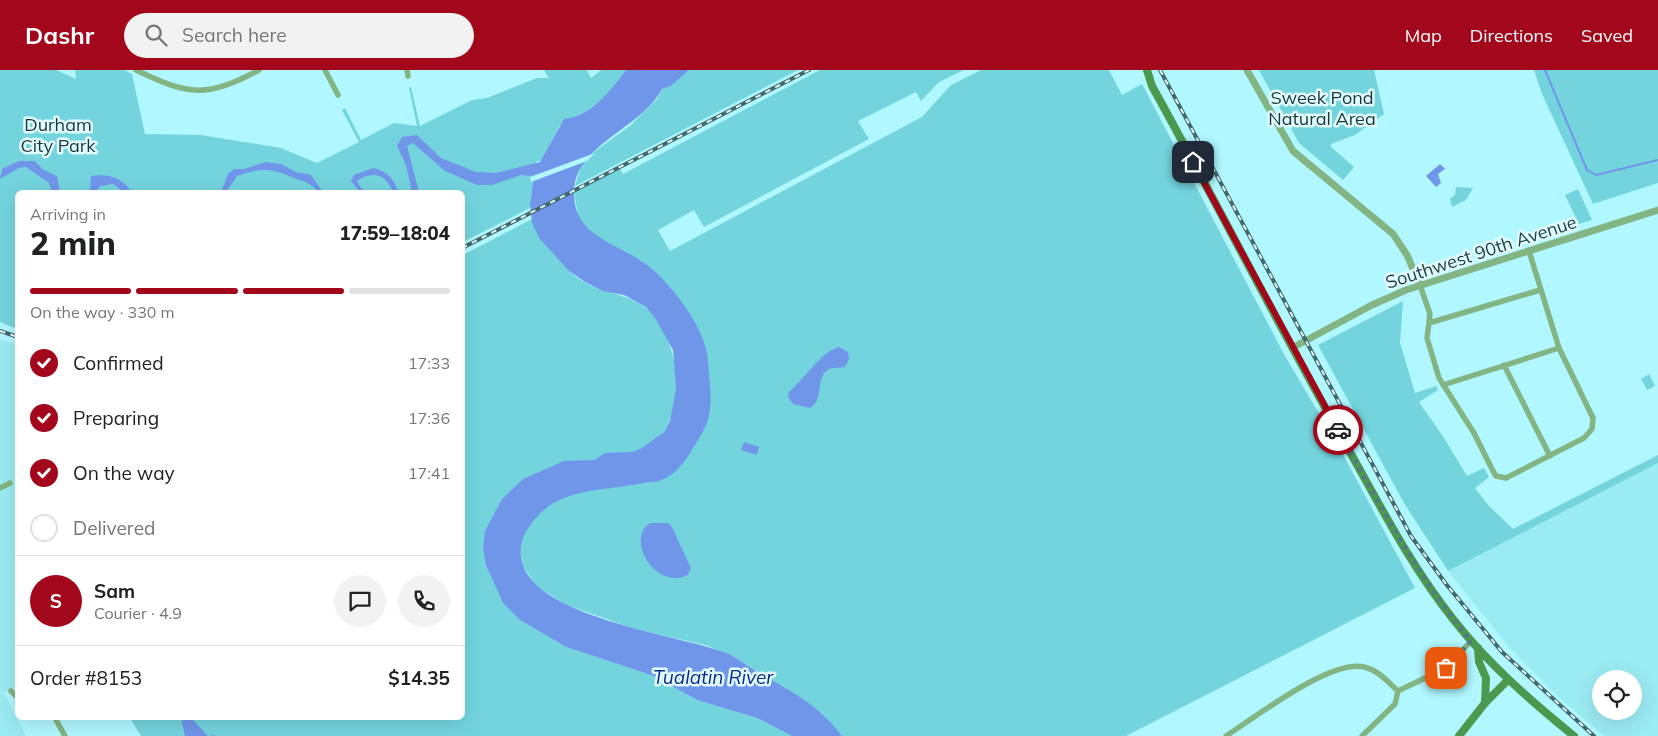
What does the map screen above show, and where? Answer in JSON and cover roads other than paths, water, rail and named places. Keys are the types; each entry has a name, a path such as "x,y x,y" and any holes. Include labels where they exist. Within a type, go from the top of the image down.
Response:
{"main road":[{"path":"1147,70 1152,86 1292,348 1406,552 1444,607 1471,641 1508,680 1574,736"},
{"path":"1478,648 1479,662 1486,678 1485,703"},
{"path":"1459,736 1485,703 1508,680"}],"street":[{"path":"136,70 169,86 187,91 203,91 227,86 259,70"},
{"path":"325,70 338,95"},
{"path":"1247,70 1293,152 1393,234 1407,254 1427,304 1430,323 1429,345 1443,385 1474,433 1493,471 1501,478 1506,478 1584,438 1592,429 1593,418 1591,410 1559,348 1528,251"},
{"name":"Southwest 90th Avenue","path":"1292,348 1372,305 1420,285 1658,210"},
{"path":"1430,323 1540,290"},
{"path":"1443,385 1559,348"},
{"path":"1504,365 1550,456"},
{"path":"0,488 10,483"},
{"path":"1398,691 1446,668 1471,641"},
{"path":"1226,736 1322,675 1344,667 1364,667 1373,670 1398,691"},
{"path":"12,690 15,694"},
{"path":"1362,736 1395,704 1398,691"},
{"path":"56,720 65,736"}],"water":[{"name":"Tualatin River","path":"626,70 689,70 671,86 662,89 652,104 639,116 595,150 584,163 576,178 574,196 576,210 589,229 653,270 675,293 694,320 706,348 708,361 710,406 708,420 688,457 668,477 654,482 582,492 557,501 545,509 530,525 523,539 521,547 526,571 544,591 571,607 605,620 708,647 731,655 793,692 814,707 842,736 792,736 757,718 697,700 654,676 566,647 520,620 503,603 486,565 483,548 485,531 502,499 523,479 564,461 594,460 605,453 632,452 642,448 664,432 670,421 676,389 673,350 655,318 646,307 624,295 603,291 585,282 569,271 539,238 532,223 530,205 534,176 521,175 492,185 477,185 445,171 413,143 407,146 418,190 412,190 406,165 397,146 402,137 417,135 441,158 476,172 496,173 540,162 564,119 574,117 592,108 607,94"},
{"path":"19,161 35,161 42,169 57,176 60,190 51,190 49,183 26,167 19,168 0,179 2,169"},
{"path":"266,162 281,164 296,172 311,175 322,190 316,190 306,182 277,172 258,170 237,176 227,190 222,190 228,174 234,169 244,169"},
{"path":"1440,164 1445,169 1438,174 1441,183 1436,187 1426,176"},
{"path":"373,168 382,171 389,176 397,190 392,190 387,181 374,175 357,181 364,190 358,190 351,181 354,175"},
{"path":"91,176 111,177 119,180 130,190 120,190 113,184 100,186 97,190 90,190"},
{"path":"839,347 848,352 849,359 845,367 831,368 824,373 817,400 810,408 793,404 788,397 789,392 825,354"},
{"path":"744,442 759,447 757,455 741,450"},
{"path":"650,523 668,523 672,527 691,568 688,575 676,578 665,576 655,570 647,561 642,551 641,540 643,530"},
{"path":"181,720 193,720 208,736 185,736"}],"waterway":[{"path":"1545,70 1587,170 1596,175 1658,160"}],"railway":[{"path":"465,246 809,70"},
{"path":"1160,70 1411,536 1446,584 1502,652 1594,736"},
{"path":"0,331 15,336"}],"park label":[{"name":"Sweek Pond Natural Area","path":"1322,107"},
{"name":"Durham City Park","path":"58,134"}]}
